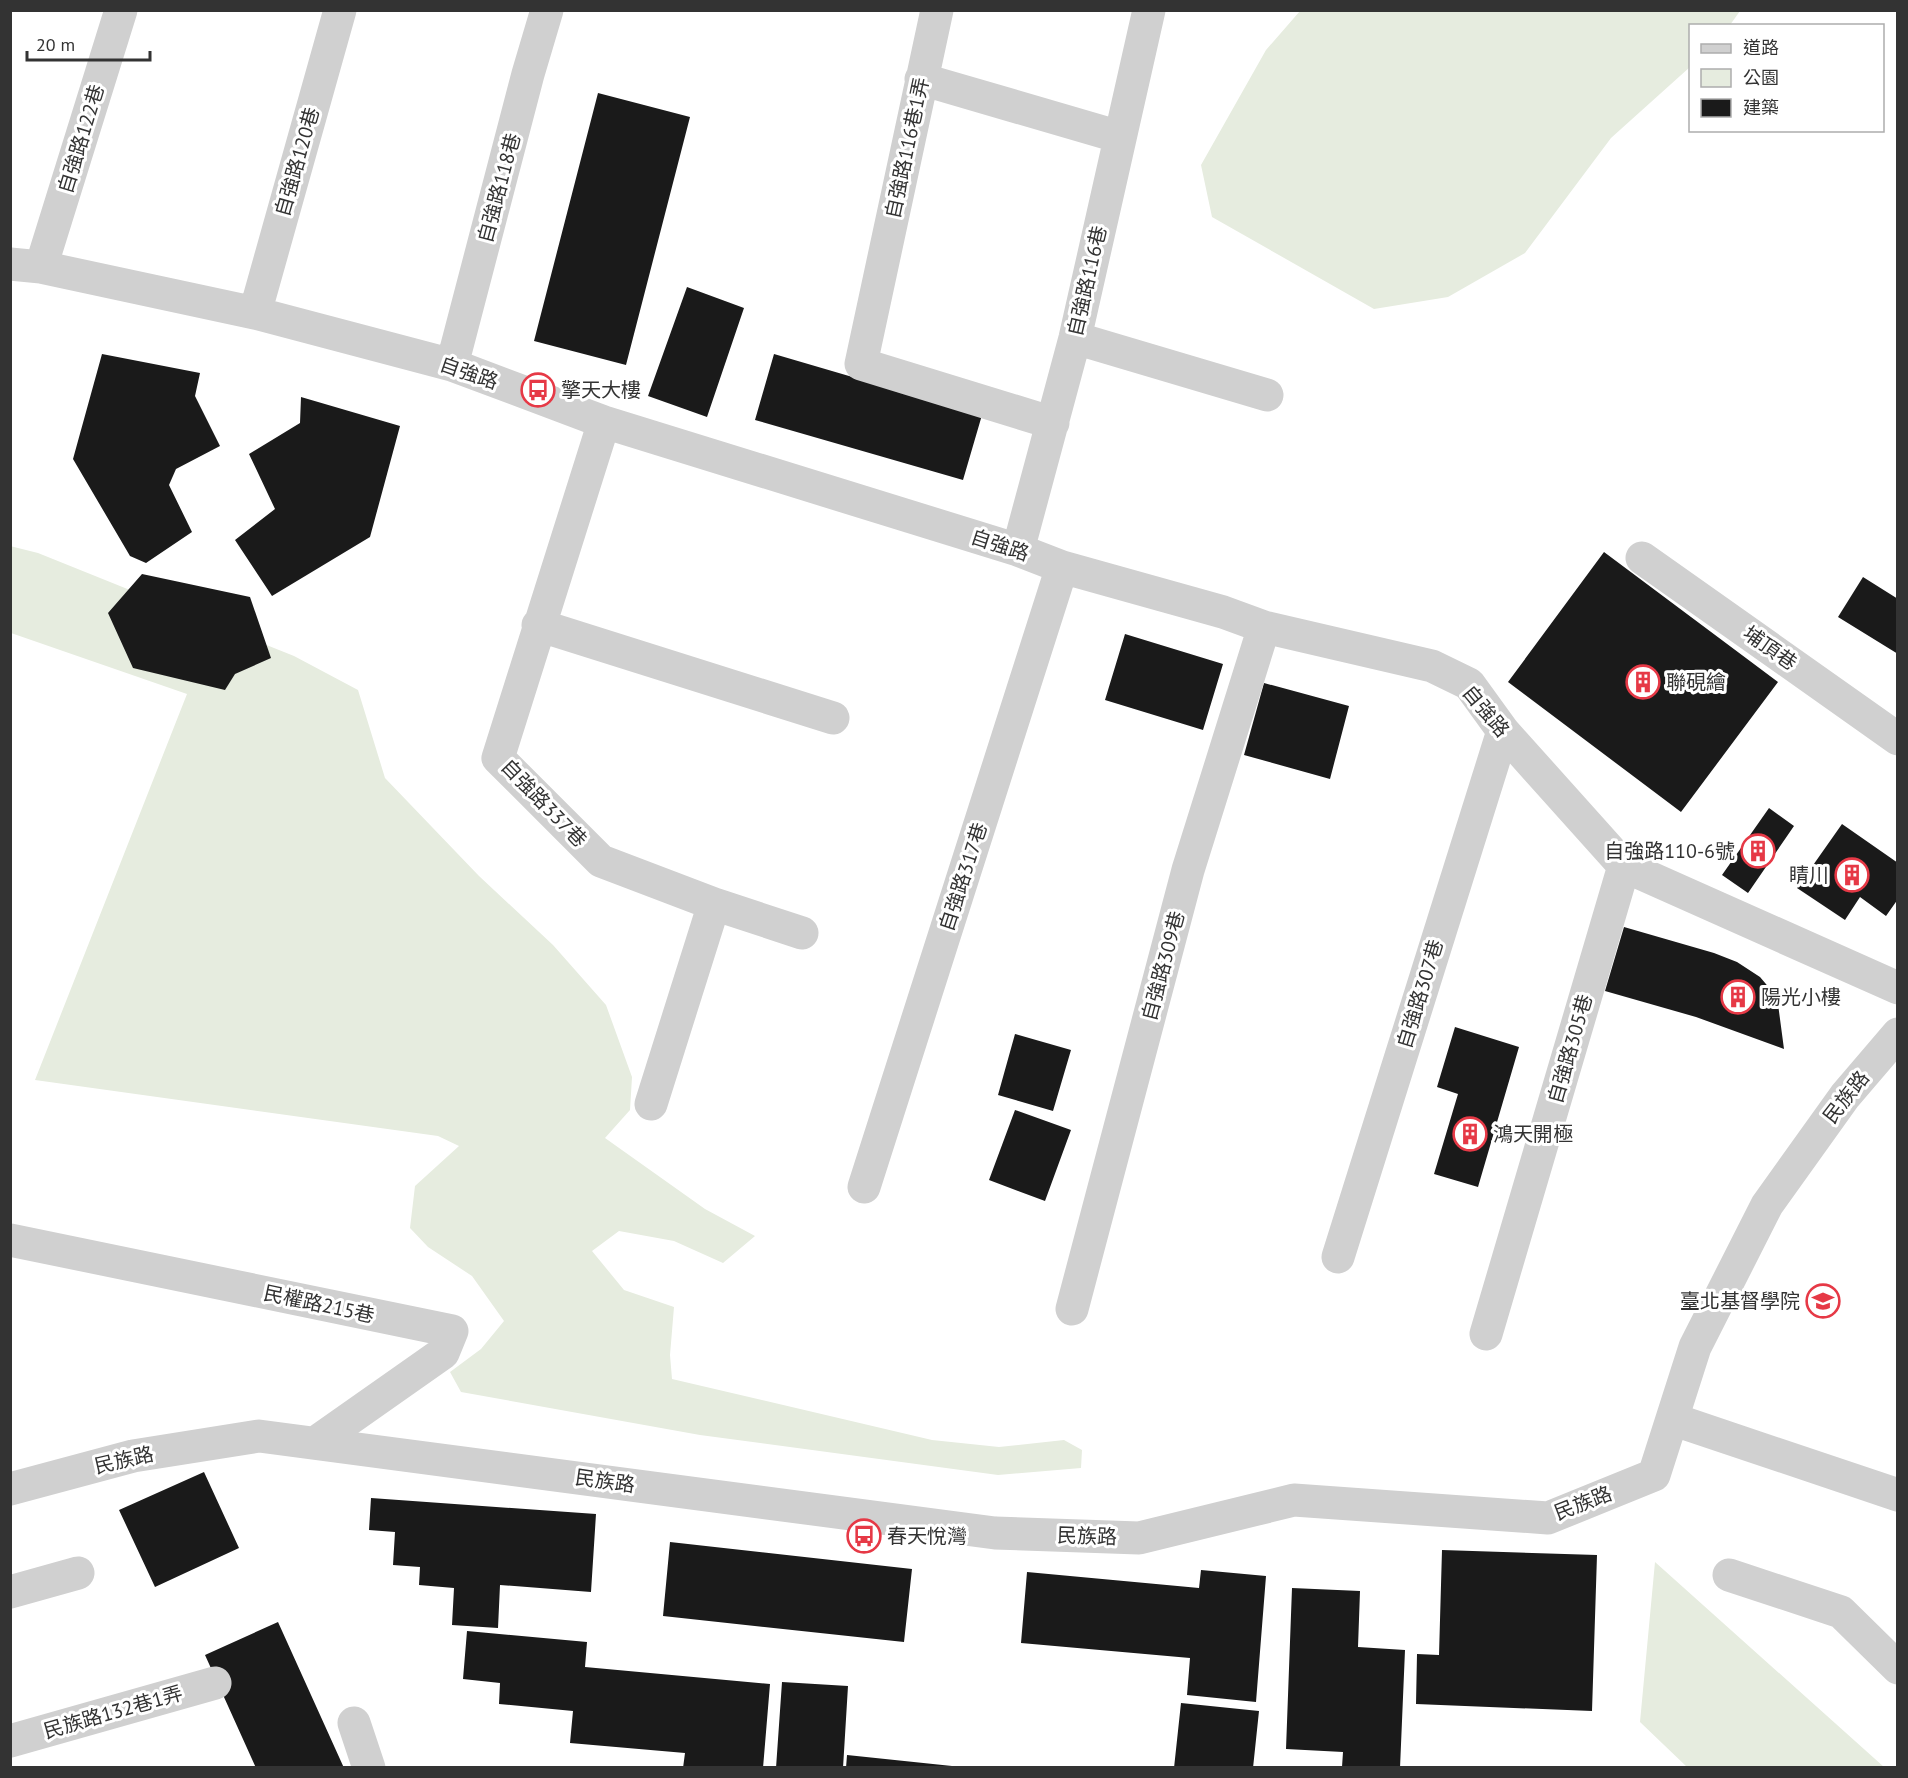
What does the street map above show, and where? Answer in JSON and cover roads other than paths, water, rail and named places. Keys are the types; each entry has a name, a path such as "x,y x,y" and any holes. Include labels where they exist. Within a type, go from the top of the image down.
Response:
{"street":[{"name":"自強路122巷","path":"26,266 122,10"},
{"name":"自強路120巷","path":"255,313 340,10"},
{"name":"自強路118巷","path":"452,365 528,74 547,10"},
{"name":"自強路116巷1弄","path":"936,10 861,364 1053,423"},
{"name":"自強路116巷","path":"1018,550 1075,338 1149,10"},
{"path":"921,79 1120,137"},
{"name":"自強路","path":"26,266 255,313 452,365 604,422 1018,550 1062,567 1223,612 1264,627 1432,666 1469,684 1503,731 1624,866 1898,988"},
{"path":"1075,338 1267,395"},
{"name":"自強路337巷","path":"604,422 538,625 498,758 601,861 714,904 802,933"},
{"name":"埔頂巷","path":"1642,558 1898,738"},
{"name":"自強路317巷","path":"864,1188 1062,567"},
{"path":"538,625 834,718"},
{"name":"自強路309巷","path":"1072,1309 1188,870 1264,627"},
{"name":"自強路307巷","path":"1338,1257 1503,731"},
{"name":"自強路305巷","path":"1486,1334 1624,866"},
{"path":"651,1104 714,904"},
{"name":"民族路","path":"10,1489 133,1456 259,1436 995,1533 1139,1538 1294,1500 1548,1518 1654,1475 1695,1347 1767,1205 1845,1096 1898,1034"},
{"name":"民權路215巷","path":"10,1240 452,1331 443,1353 315,1443"},
{"path":"1672,1419 1898,1495"},
{"path":"10,1592 78,1573"},
{"path":"1729,1575 1841,1612 1898,1668"},
{"name":"民族路132巷1弄","path":"10,1742 215,1683"},
{"path":"354,1723 369,1767"}],"place":[{"name":"擎天大樓","path":"538,390"},
{"name":"聯硯繪","path":"1643,682"},
{"name":"自強路110-6號","path":"1758,851"},
{"name":"睛川","path":"1852,875"},
{"name":"陽光小樓","path":"1738,997"},
{"name":"鴻天開極","path":"1470,1134"},
{"name":"臺北基督學院","path":"1823,1301"},
{"name":"春天悅灣","path":"864,1536"}]}
